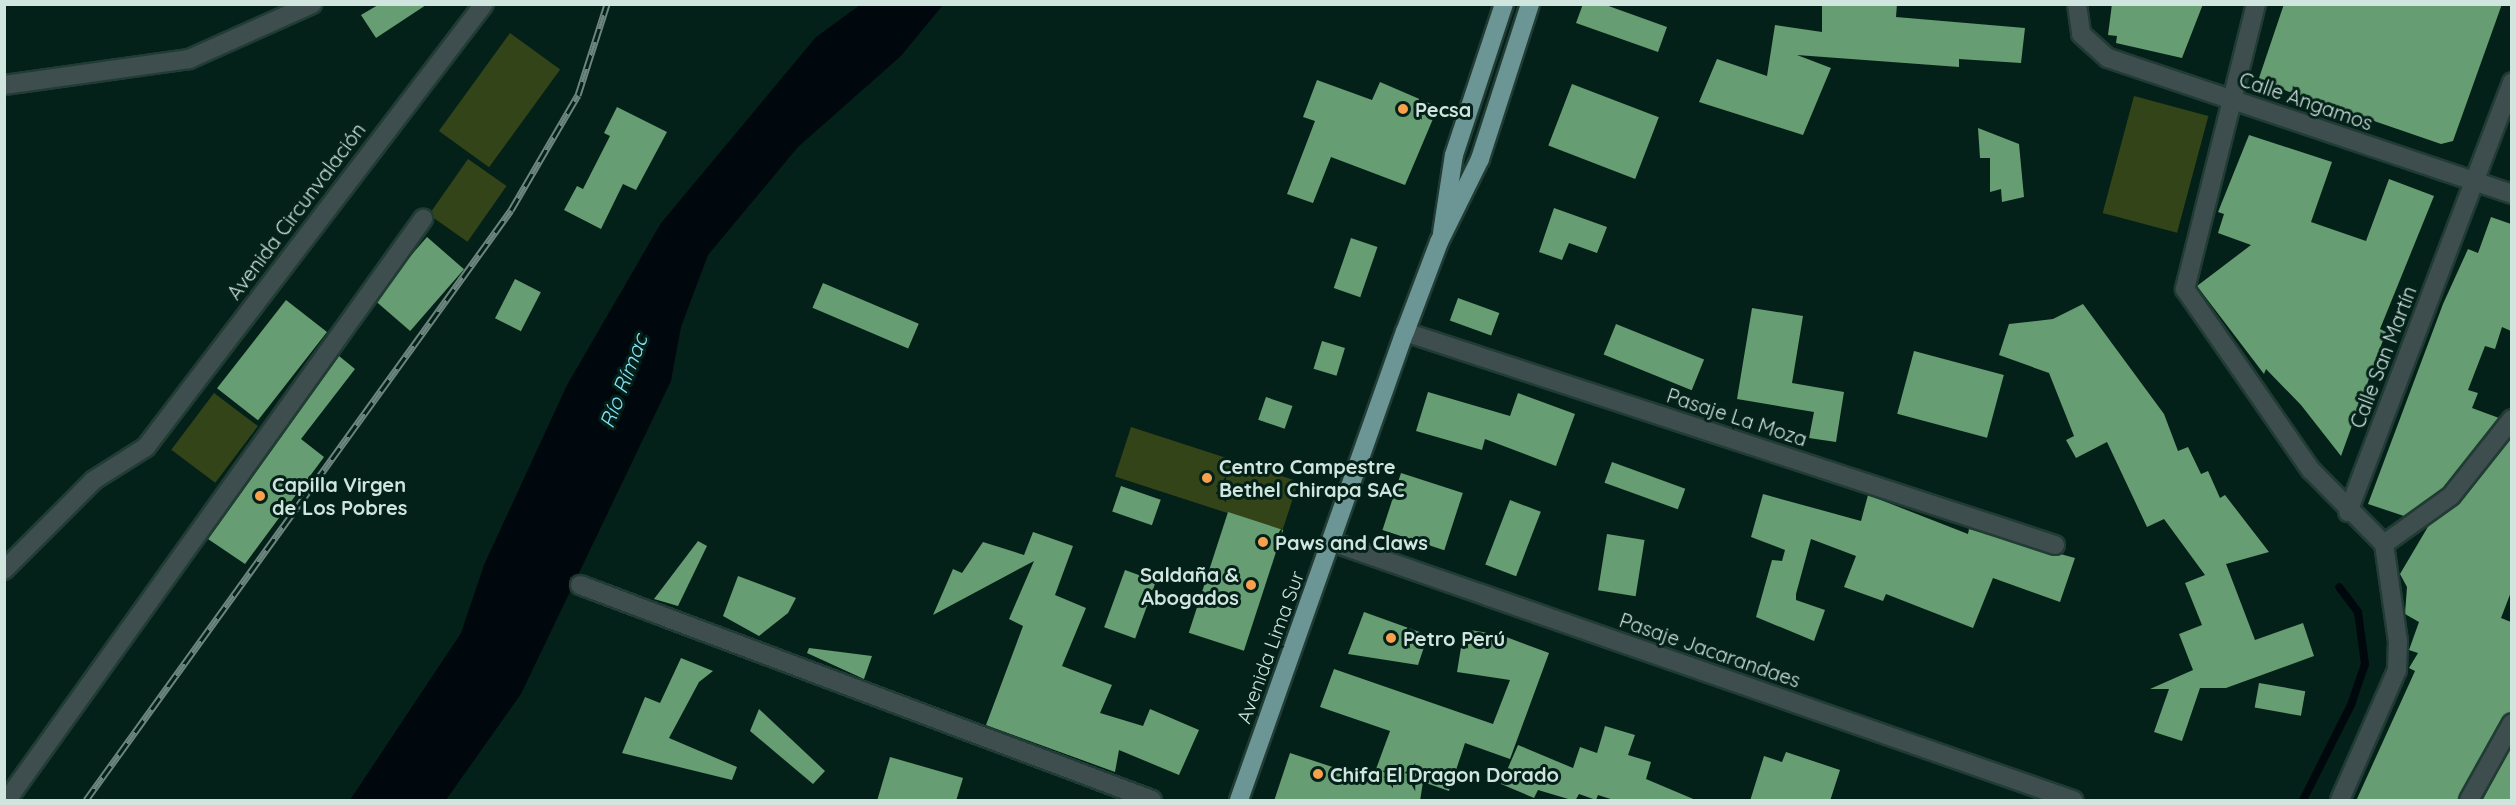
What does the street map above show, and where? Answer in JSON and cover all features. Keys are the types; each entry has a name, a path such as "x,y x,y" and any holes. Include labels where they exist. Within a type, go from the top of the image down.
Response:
{"highway":[{"name":"Avenida Lima Sur","path":"1442,238 1444,197 1455,154 1504,4"},
{"name":"Avenida Lima Sur","path":"1239,801 1404,332 1442,238 1480,159 1530,4"}],"street":[{"path":"4,85 189,59 312,4"},
{"name":"Avenida Circunvalación","path":"4,570 94,480 146,447 484,4"},
{"name":"Calle Angamos","path":"2077,4 2079,28 2089,45 2108,58 2511,194"},
{"path":"2256,4 2186,289 2284,435 2348,512 2384,544 2398,641 2393,686 2340,801"},
{"name":"Calle San Martín","path":"2348,512 2511,82"},
{"path":"7,801 423,219"},
{"name":"Pasaje La Moza","path":"1404,332 2055,545"},
{"path":"2384,544 2451,496 2511,419"},
{"name":"Pasaje Jacarandaes","path":"1332,542 2073,801"},
{"path":"580,585 1152,801"},
{"path":"2469,801 2511,723"}],"green space":[{"path":"510,33 560,69 489,167 439,131"},
{"path":"2134,96 2208,116 2177,233 2103,213"},
{"path":"468,159 507,186 467,242 429,215"},
{"path":"214,393 258,426 215,483 171,450"},
{"name":"Centro Campestre Bethel Chirapa SAC","path":"1131,427 1298,481 1282,531 1115,476"}],"water":[{"name":"Río Rímac","path":"860,5 943,5 901,56 798,147 708,255 681,327 671,381 521,694 446,800 350,800 461,633 484,565 567,385 661,223 816,37"}],"building":[{"path":"1583,4 1603,4 1667,27 1658,52 1576,23"},
{"path":"1822,4 1897,4 1896,17 2025,28 2021,63 1959,59 1959,67 1797,55 1831,68 1803,135 1699,102 1717,59 1767,76 1775,25 1822,32"},
{"path":"2112,4 2203,4 2182,58 2116,43 2117,36 2108,35"},
{"path":"2284,4 2502,4 2453,141 2441,144 2258,81"},
{"path":"378,5 426,5 376,38 361,15"},
{"path":"1317,80 1372,100 1380,82 1438,107 1405,185 1331,157 1313,203 1287,194 1315,121 1303,117"},
{"path":"1572,84 1659,117 1635,179 1548,146"},
{"path":"617,107 667,132 636,190 623,184 601,229 564,210 577,186 583,189 610,136 604,133"},
{"path":"1978,128 2019,144 2024,197 2002,202 2001,189 1990,192 1990,158 1980,158"},
{"path":"2249,135 2332,162 2311,222 2366,241 2389,179 2434,196 2380,329 2386,332 2341,456 2301,405 2266,369 2264,374 2197,286 2251,245 2218,233 2224,214 2218,212"},
{"path":"1554,208 1607,227 1597,253 1569,243 1562,260 1539,252"},
{"path":"2491,217 2511,224 2511,331 2502,327 2495,349 2485,346 2468,390 2478,393 2472,408 2499,418 2443,488 2404,516 2368,504 2443,304 2468,249 2478,253"},
{"path":"427,237 464,269 410,331 373,299"},
{"path":"1351,238 1377,247 1360,297 1334,288"},
{"path":"515,279 541,292 521,331 495,318"},
{"path":"823,283 919,324 908,348 812,308"},
{"path":"1458,298 1499,313 1491,336 1450,321"},
{"path":"286,300 327,332 258,420 217,388"},
{"path":"2083,304 2164,414 2178,451 2188,447 2201,474 2208,471 2220,498 2225,495 2269,552 2226,564 2255,640 2303,623 2314,656 2226,688 2200,688 2182,741 2154,732 2169,689 2150,689 2193,670 2179,634 2202,625 2185,583 2205,575 2164,519 2147,527 2107,442 2076,458 2066,440 2074,436 2049,373 1999,355 2009,324 2053,319"},
{"path":"1752,308 1803,316 1792,383 1844,392 1836,442 1809,438 1814,412 1737,399"},
{"path":"1616,324 1704,360 1692,390 1604,355"},
{"path":"1322,341 1345,348 1336,376 1314,369"},
{"path":"1914,351 2004,375 1987,438 1897,414"},
{"path":"339,356 355,369 301,439 324,457 245,564 208,539"},
{"path":"1428,392 1510,416 1518,393 1575,414 1556,466 1485,439 1482,450 1416,431"},
{"path":"1266,397 1292,406 1285,429 1258,420"},
{"path":"2511,438 2511,592 2501,618 2511,622 2511,712 2502,718 2458,801 2356,801 2415,671 2409,668 2418,653 2409,650 2419,622 2405,614 2407,587 2400,574 2429,525 2460,503"},
{"path":"1612,462 1685,489 1678,509 1604,483"},
{"path":"1401,473 1463,493 1444,550 1382,530"},
{"path":"1121,486 1161,500 1152,525 1112,512"},
{"path":"1763,494 1861,521 1868,495 1968,534 1969,529 2075,558 2060,602 1993,578 1973,628 1886,594 1883,601 1844,587 1856,556 1811,539 1796,600 1825,610 1814,641 1756,617 1772,560 1782,561 1785,550 1751,537"},
{"path":"1510,500 1541,512 1516,576 1485,564"},
{"path":"1228,512 1283,530 1244,651 1189,633"},
{"path":"1033,532 1073,546 1055,595 1086,608 1062,666 1112,685 1100,713 1143,726 1150,709 1199,730 1179,775 1119,750 1115,772 986,725 1023,626 1009,619 1034,561 933,615 953,569 962,573 983,542 1024,555"},
{"path":"1607,534 1645,540 1636,596 1598,590"},
{"path":"698,541 707,546 678,606 654,599"},
{"path":"1125,570 1156,581 1135,639 1104,627"},
{"path":"738,576 796,598 788,613 759,636 723,616"},
{"name":"Petro Perú","path":"1364,612 1428,635 1418,665 1348,654"},
{"path":"1464,629 1501,635 1549,653 1510,759 1465,743 1449,791 1423,782 1420,801 1274,801 1290,753 1372,780 1390,731 1320,707 1334,669 1493,724 1510,680 1457,672"},
{"path":"809,648 872,656 864,679 807,653"},
{"path":"681,658 713,671 699,682 669,738 737,767 732,780 622,753 645,697 660,703"},
{"path":"2259,683 2305,691 2301,716 2255,708"},
{"path":"759,709 825,771 813,784 750,731"},
{"path":"1605,726 1635,735 1628,755 1651,762 1646,779 1698,801 1617,801 1598,795 1596,800 1579,794 1575,801 1538,790 1534,798 1501,784 1518,745 1573,768 1580,747 1597,753"},
{"path":"2511,747 2511,801 2482,801"},
{"path":"1786,752 1840,770 1830,801 1750,801 1764,756 1782,762"},
{"path":"890,757 963,778 956,801 877,801"}],"waterway":[{"path":"2303,800 2351,705 2365,664 2358,612 2339,587"}],"railway":[{"path":"86,800 511,210 578,95 607,4"}],"place":[{"name":"Pecsa","path":"1403,109"},
{"name":"Centro Campestre Bethel Chirapa SAC","path":"1207,478"},
{"name":"Capilla Virgen de Los Pobres","path":"260,496"},
{"name":"Paws and Claws","path":"1263,542"},
{"name":"Saldaña & Abogados","path":"1251,585"},
{"name":"Petro Perú","path":"1391,638"},
{"name":"Chifa El Dragon Dorado","path":"1318,774"}]}
